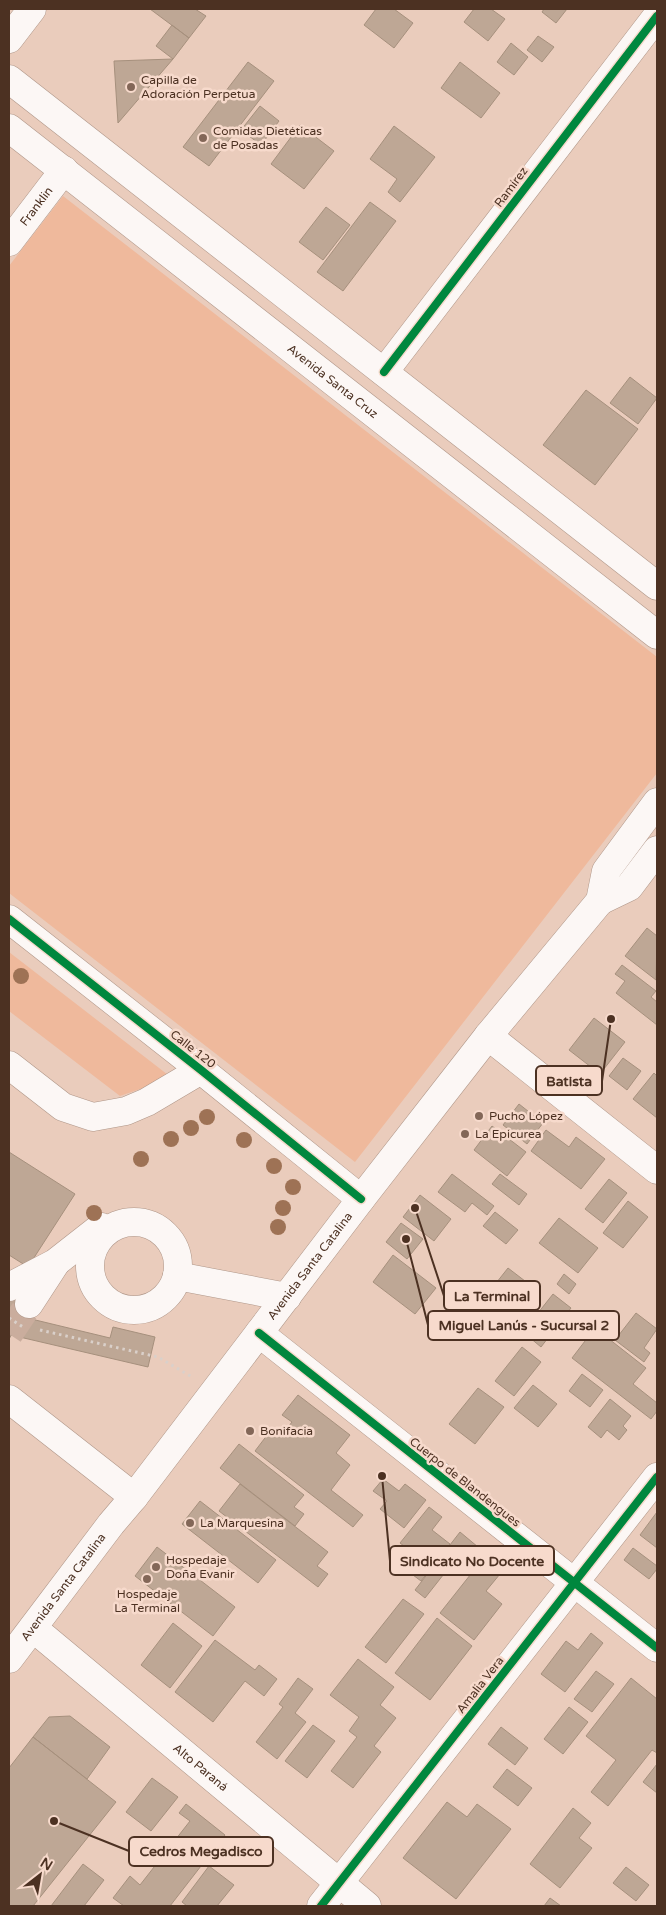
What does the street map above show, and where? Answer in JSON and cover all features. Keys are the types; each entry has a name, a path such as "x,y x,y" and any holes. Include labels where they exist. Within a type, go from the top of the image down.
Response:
{"main road":[{"path":"9,39 32,9"},
{"name":"Ramírez","path":"384,372 657,16"},
{"path":"9,79 657,586"},
{"name":"Avenida Santa Cruz","path":"9,128 657,635"},
{"name":"Franklin","path":"9,242 64,170"},
{"name":"Avenida Santa Catalina","path":"600,901 606,871 657,802"},
{"name":"Avenida Santa Catalina","path":"9,1659 488,1036 600,901 630,887 657,850"},
{"name":"Calle 120","path":"9,919 362,1199"},
{"path":"488,1036 657,1170"},
{"path":"9,1065 63,1107 93,1117 126,1111 147,1102 201,1070"},
{"path":"17,1309 55,1263 99,1228 118,1224 131,1222 145,1223 157,1228 168,1237 175,1249 178,1262 177,1276 172,1290 161,1301 148,1308 132,1311 118,1308 104,1300 95,1288 89,1273 89,1258 94,1243 104,1232 118,1224"},
{"path":"177,1276 287,1297"},
{"name":"Cuerpo de Blandengues","path":"259,1334 657,1648"},
{"path":"9,1400 134,1497"},
{"name":"Amalia Vera","path":"321,1906 657,1477"},
{"name":"Alto Paraná","path":"33,1628 366,1906"}],"path":[{"path":"17,1309 158,1357 214,1391"}],"shaded area":[{"path":"63,196 657,657 657,773 355,1162 9,893 9,266"},
{"path":"9,952 172,1078 120,1096 9,1011"}],"building":[{"path":"150,9 195,9 206,16 189,38"},
{"path":"376,9 394,9 413,23 394,48 364,25"},
{"path":"474,9 491,9 505,19 488,41 464,22"},
{"path":"544,9 567,9 556,23 542,12"},
{"path":"172,25 189,38 173,59 156,46"},
{"path":"538,36 554,47 542,62 527,50"},
{"path":"511,43 528,57 514,75 497,62"},
{"path":"173,59 118,123 114,61"},
{"path":"248,62 274,81 209,166 183,147"},
{"path":"460,62 500,93 481,118 441,88"},
{"path":"260,106 279,121 261,145 241,130"},
{"path":"300,125 334,151 304,189 271,164"},
{"path":"394,126 435,157 400,202 388,192 397,179 370,159"},
{"path":"370,202 396,221 343,291 317,272"},
{"path":"326,207 350,225 323,260 299,242"},
{"path":"630,377 657,398 638,424 610,403"},
{"path":"586,390 638,429 595,485 543,445"},
{"path":"647,928 657,936 656,980 625,956"},
{"path":"622,965 656,991 651,997 657,1002 657,1025 616,993 625,981 615,974"},
{"path":"594,1018 625,1042 600,1074 569,1050"},
{"path":"623,1058 641,1071 627,1090 609,1076"},
{"path":"654,1073 657,1076 657,1118 633,1099"},
{"path":"519,1104 543,1123 527,1144 503,1125"},
{"path":"492,1126 526,1152 507,1176 474,1150"},
{"path":"546,1130 569,1147 576,1137 605,1159 581,1189 531,1151"},
{"path":"9,1152 75,1194 28,1267 9,1255"},
{"path":"452,1174 494,1206 487,1215 472,1203 465,1212 438,1192"},
{"path":"500,1174 527,1194 519,1205 492,1184"},
{"path":"609,1179 627,1193 603,1223 585,1209"},
{"path":"420,1195 451,1219 434,1241 403,1217"},
{"path":"628,1201 648,1217 623,1248 603,1233"},
{"path":"495,1212 518,1230 506,1244 483,1226"},
{"path":"559,1218 598,1248 578,1273 539,1243"},
{"path":"401,1223 423,1239 407,1259 386,1242"},
{"path":"393,1255 436,1288 415,1314 373,1282"},
{"path":"508,1268 538,1291 519,1315 489,1292"},
{"path":"564,1274 576,1284 569,1294 557,1284"},
{"path":"9,1291 30,1305 9,1339"},
{"path":"553,1294 571,1308 541,1347 523,1332"},
{"path":"636,1313 657,1329 644,1348 650,1353 644,1362 615,1340"},
{"path":"23,1317 110,1338 113,1327 155,1337 148,1367 11,1335"},
{"path":"595,1328 646,1368 633,1384 657,1403 657,1411 651,1419 572,1358"},
{"path":"522,1347 541,1362 514,1396 495,1381"},
{"path":"582,1374 603,1390 590,1407 569,1391"},
{"path":"533,1385 557,1404 538,1427 514,1408"},
{"path":"478,1388 504,1407 475,1444 449,1424"},
{"path":"298,1395 350,1435 336,1453 350,1465 331,1490 363,1515 353,1527 255,1451 271,1430 280,1437 292,1422 282,1415"},
{"path":"610,1399 631,1416 623,1426 627,1430 619,1440 607,1430 601,1438 588,1427"},
{"path":"239,1444 304,1495 294,1507 304,1514 295,1526 220,1468"},
{"path":"383,1479 399,1491 405,1484 426,1500 404,1528 380,1509 387,1501 373,1491"},
{"path":"240,1484 328,1552 317,1566 328,1574 318,1587 219,1511"},
{"path":"200,1501 276,1560 258,1583 182,1524"},
{"path":"429,1507 442,1517 432,1530 450,1544 421,1581 397,1563 408,1549 400,1543"},
{"path":"657,1512 657,1548 640,1535"},
{"path":"460,1532 478,1547 459,1572 451,1565 425,1598 415,1590"},
{"path":"157,1547 235,1607 213,1636 135,1576"},
{"path":"633,1548 657,1566 657,1569 649,1579 624,1560"},
{"path":"482,1560 500,1574 486,1591 502,1604 474,1640 440,1613"},
{"path":"403,1599 424,1614 386,1663 365,1647"},
{"path":"437,1618 472,1646 430,1700 395,1673"},
{"path":"173,1623 202,1646 170,1688 141,1665"},
{"path":"591,1633 603,1643 565,1692 541,1674 566,1641 578,1650"},
{"path":"215,1640 255,1670 259,1665 277,1679 264,1696 245,1681 213,1722 175,1692"},
{"path":"358,1659 394,1687 380,1705 396,1718 374,1746 381,1752 353,1788 331,1771 357,1737 349,1731 359,1717 330,1695"},
{"path":"596,1671 614,1684 592,1712 574,1699"},
{"path":"298,1678 313,1689 295,1713 306,1722 277,1759 256,1742 283,1707 279,1704"},
{"path":"631,1678 657,1699 657,1753 652,1750 608,1806 591,1792 616,1760 586,1736"},
{"path":"569,1707 588,1722 563,1754 544,1739"},
{"path":"70,1716 110,1747 87,1779 33,1737 49,1717"},
{"path":"313,1725 335,1741 307,1778 285,1761"},
{"path":"501,1727 528,1748 515,1765 488,1744"},
{"path":"33,1737 116,1802 33,1906 9,1906 9,1768"},
{"path":"657,1764 657,1793 643,1782"},
{"path":"507,1769 532,1788 518,1806 493,1787"},
{"path":"152,1778 178,1797 151,1831 126,1812"},
{"path":"447,1802 467,1817 477,1804 511,1829 456,1899 403,1858"},
{"path":"186,1804 225,1835 170,1906 124,1906 113,1898 130,1876 140,1885 190,1821 179,1813"},
{"path":"573,1808 591,1823 579,1838 592,1848 560,1888 530,1864"},
{"path":"83,1864 104,1880 84,1906 51,1906"},
{"path":"209,1866 234,1885 217,1906 187,1906 182,1902"},
{"path":"626,1867 649,1885 636,1901 613,1883"},
{"path":"550,1898 561,1906 544,1906"}],"tunnel":[{"path":"9,1334 29,1304"}],"cycle path":[{"path":"384,372 657,16"},
{"path":"9,919 361,1199"},
{"path":"259,1333 657,1648"},
{"path":"321,1906 657,1477"}],"place":[{"name":"Capilla de Adoración Perpetua","path":"131,87"},
{"name":"Comidas Dietéticas de Posadas","path":"203,138"},
{"name":"Batista","path":"611,1019"},
{"name":"Pucho López","path":"479,1116"},
{"name":"La Epicurea","path":"465,1134"},
{"name":"La Terminal","path":"415,1208"},
{"name":"Miguel Lanús - Sucursal 2","path":"406,1239"},
{"name":"Bonifacia","path":"250,1431"},
{"name":"Sindicato No Docente","path":"382,1476"},
{"name":"La Marquesina","path":"190,1523"},
{"name":"Hospedaje Doña Evanir","path":"156,1567"},
{"name":"Hospedaje La Terminal","path":"147,1579"},
{"name":"Cedros Megadisco","path":"54,1821"}]}
